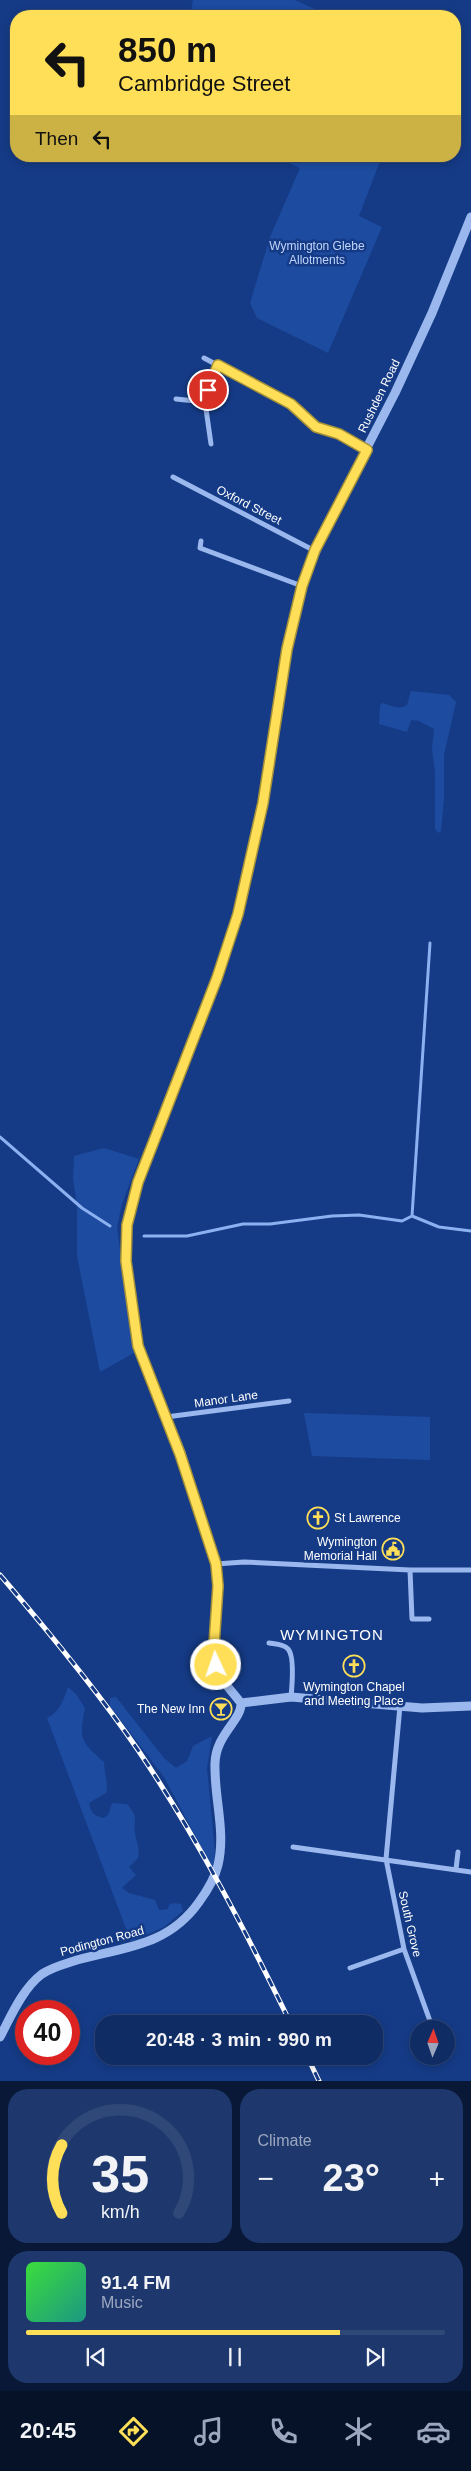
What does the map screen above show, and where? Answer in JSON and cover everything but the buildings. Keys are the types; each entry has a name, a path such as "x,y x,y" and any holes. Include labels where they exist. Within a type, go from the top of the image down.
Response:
{"street":[{"name":"Rushden Road","path":"241,1703 228,1687 216,1665 214,1645 218,1586 216,1564 180,1454 138,1346 126,1261 127,1225 138,1182 217,978 238,914 263,803 287,649 302,586 315,550 367,450 432,313 471,217"},
{"path":"204,358 291,404 316,427 339,434 367,450"},
{"path":"211,444 205,402 218,365"},
{"path":"176,399 205,402"},
{"name":"Oxford Street","path":"173,478 315,550"},
{"path":"201,541 200,548 302,586"},
{"name":"Manor Lane","path":"165,1418 289,1401"},
{"path":"216,1564 244,1562 410,1570 471,1570"},
{"path":"410,1570 412,1619 430,1619"},
{"path":"269,1643 282,1645 288,1649 292,1657 292,1697"},
{"path":"241,1703 292,1697 400,1706 471,1706"},
{"name":"Podington Road","path":"0,2037 26,1992 45,1972 60,1965 155,1939 178,1926 194,1909 216,1874 219,1864 222,1829 215,1780 216,1755 221,1738 241,1712 241,1703"},
{"name":"South Grove","path":"400,1706 386,1859 404,1949 430,2020"},
{"path":"293,1847 471,1872"},
{"path":"456,1870 458,1852"},
{"path":"350,1968 404,1949"}],"green space":[{"path":"193,0 295,0 317,10 191,10"},
{"name":"Wymington Glebe Allotments","path":"286,162 380,162 359,216 382,227 328,353 257,318 250,303 270,237 300,168"},
{"path":"411,691 449,695 456,702 444,755 444,799 441,831 438,833 435,829 435,772 432,749 434,729 419,721 411,720 407,732 379,724 380,705 383,703 401,707 407,705"},
{"path":"104,1148 139,1159 122,1204 117,1227 134,1353 100,1372 77,1256 77,1206 73,1178 74,1156"},
{"path":"304,1413 430,1417 430,1460 312,1456"},
{"path":"68,1687 76,1694 85,1708 82,1727 83,1739 90,1749 104,1762 106,1793 89,1803 91,1809 95,1815 104,1818 108,1815 112,1803 127,1804 135,1816 135,1834 139,1855 129,1867 136,1875 122,1888 129,1893 155,1900 159,1910 168,1909 169,1905 173,1903 181,1904 183,1911 164,1927 131,1942 47,1718 58,1709"},
{"path":"116,1697 164,1758 176,1768 187,1761 193,1746 212,1736 207,1768 215,1852 213,1869 164,1777 110,1706 110,1698"}],"waterway":[{"path":"412,1216 430,943"},
{"path":"0,1137 82,1208 110,1226"},
{"path":"144,1236 187,1236 243,1224 270,1224 332,1216 359,1215 402,1221 412,1216 439,1227 471,1231"}],"railway":[{"path":"0,1575 89,1683 160,1783 219,1884 286,2015"},
{"path":"311,2065 319,2081"}],"place":[{"name":"St Lawrence","path":"318,1518"},
{"name":"Wymington Memorial Hall","path":"393,1549"},
{"name":"Wymington Chapel and Meeting Place","path":"354,1666"},
{"name":"The New Inn","path":"221,1709"}],"district":[{"name":"WYMINGTON","path":"332,1634"}],"route":[{"path":"208,390 218,365 291,404 316,427 339,434 367,450 315,550 306,572 287,649 263,803 238,914 217,978 138,1182 131,1203 127,1225 125,1242 126,1261 140,1354 180,1454 216,1564 218,1586 214,1656 216,1665"}]}
